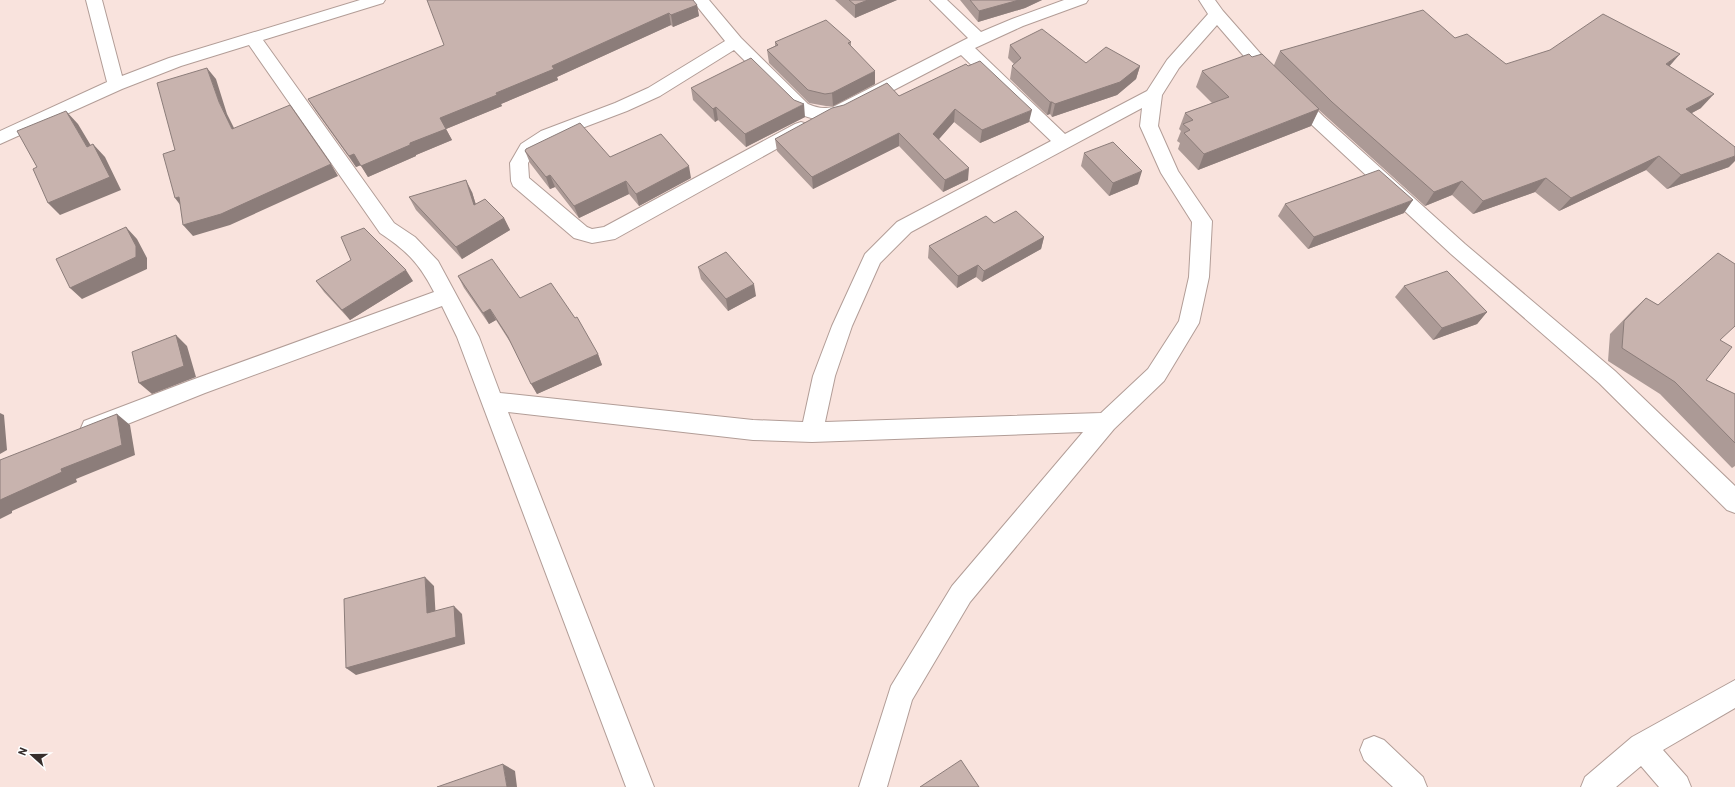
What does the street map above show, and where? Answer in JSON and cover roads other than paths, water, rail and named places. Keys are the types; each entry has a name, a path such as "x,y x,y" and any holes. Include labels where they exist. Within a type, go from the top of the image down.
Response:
{"street":[{"path":"94,0 116,85"},
{"path":"3,134 116,85 175,62 377,0"},
{"path":"700,0 735,42 802,108 811,113 826,115"},
{"path":"938,0 980,40"},
{"path":"735,42 654,92 621,107 547,135 527,149 519,163 520,180 581,233 592,236 608,234 826,115 838,112 980,40 1057,7 1080,0"},
{"path":"873,787 900,696 961,594 1106,422 1156,375 1189,323 1199,277 1202,221 1170,173 1149,126 1153,95 1212,7 1261,65 1318,121 1458,249 1607,377 1735,502"},
{"path":"254,38 387,228 408,242 431,266 468,337 640,787"},
{"path":"964,48 1063,142"},
{"path":"812,432 824,376 837,340 872,260 904,227 1153,95"},
{"path":"73,436 197,387 446,296"},
{"path":"492,401 753,430 812,432 1106,422"},
{"path":"1595,787 1642,747 1735,693"},
{"path":"1642,747 1677,787"},
{"path":"1374,750 1413,787"}]}
